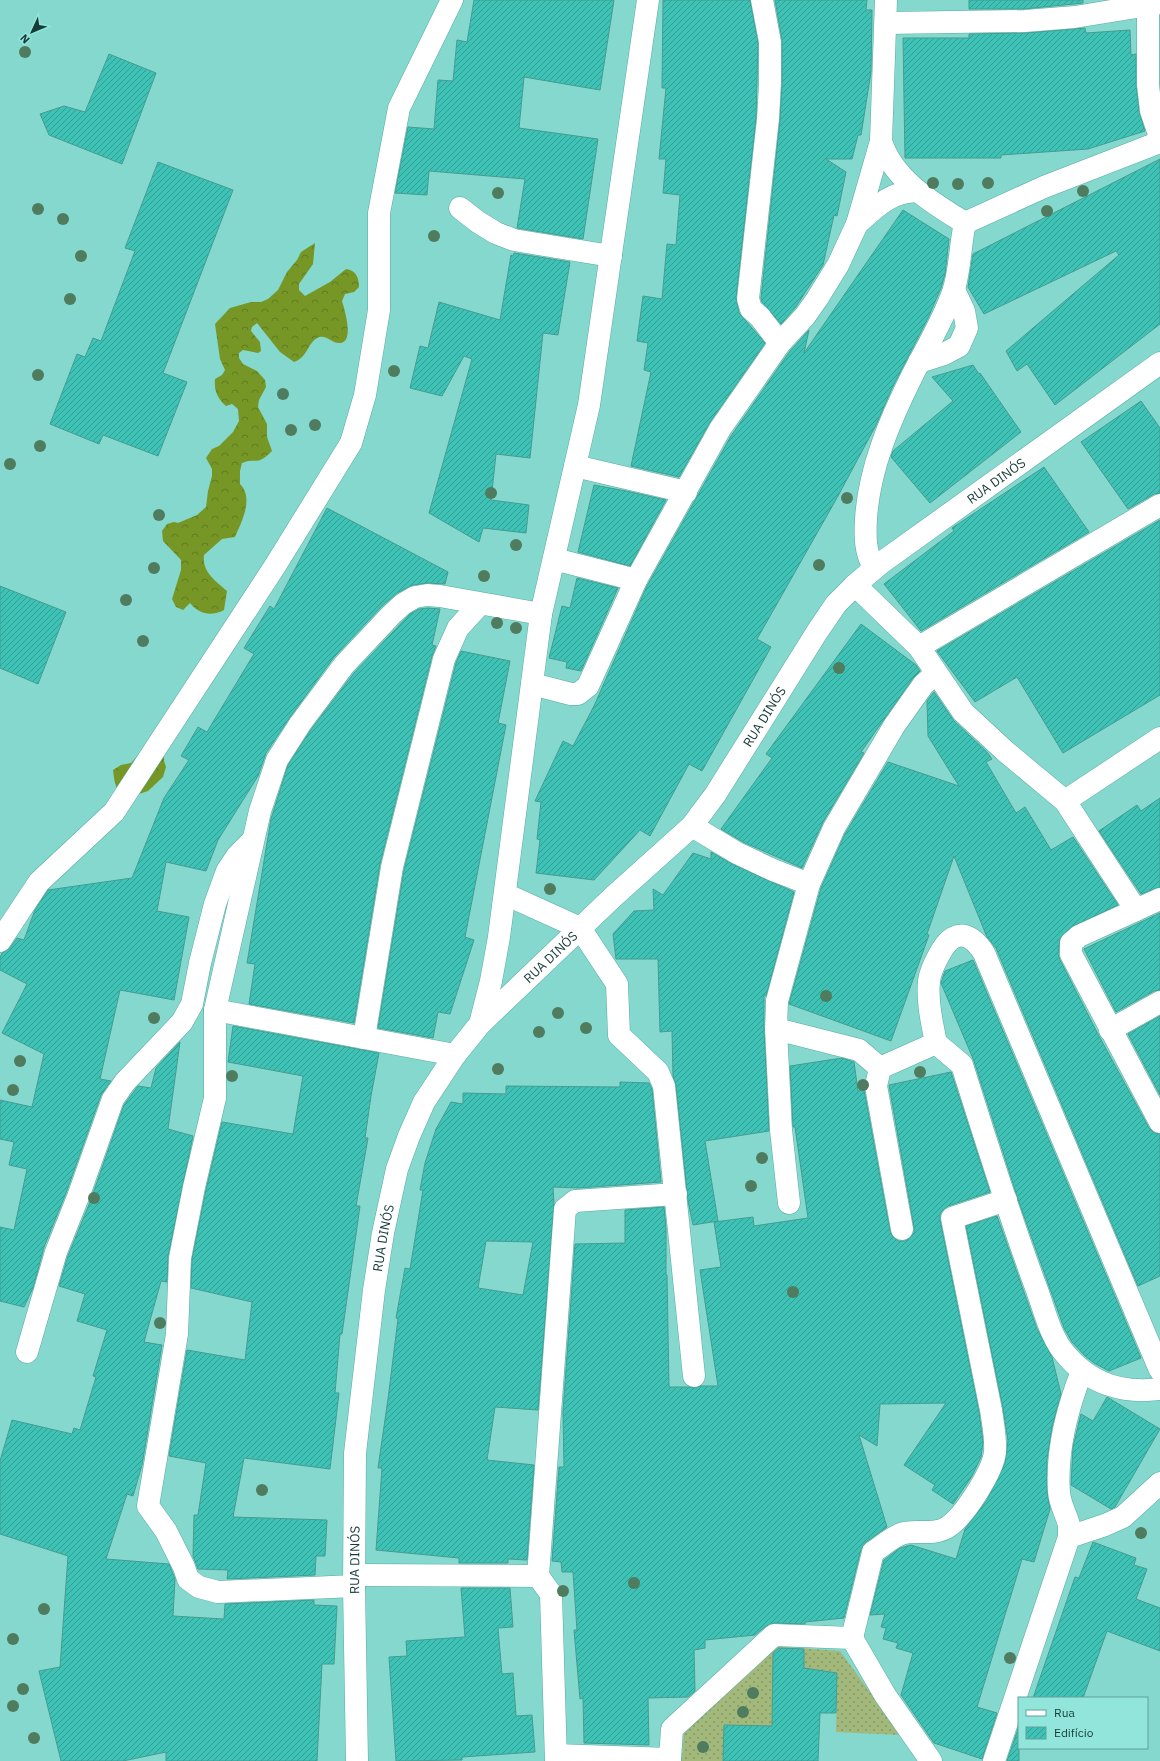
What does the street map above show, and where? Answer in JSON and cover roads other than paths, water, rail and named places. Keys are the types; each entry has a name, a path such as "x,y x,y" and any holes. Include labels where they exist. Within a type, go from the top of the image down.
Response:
{"street":[{"path":"0,941 39,882 114,812 275,566 351,443 365,395 380,310 379,213 399,108 452,0"},
{"path":"480,1024 499,937 541,614 589,404 648,0"},
{"path":"762,0 770,42 770,83 768,118 748,298 751,309 760,317 780,343"},
{"path":"532,684 571,694 578,694 588,686 636,580 720,429 780,343 805,316 828,283 857,224 881,141 886,0"},
{"path":"886,23 1025,21 1075,17 1154,4 1148,85 1151,111 1160,137"},
{"path":"881,141 885,154 891,164 917,191 965,223"},
{"path":"965,223 1044,187 1160,142"},
{"path":"857,224 892,196 903,192 917,191"},
{"path":"460,208 478,222 496,233 514,240 611,256"},
{"path":"874,568 868,557 865,544 867,502 872,480 881,447 912,376 940,322 954,290 965,223"},
{"name":"RUA DINÓS","path":"357,1761 355,1453 374,1290 383,1233 397,1169 409,1136 424,1102 455,1055 480,1024 580,928 692,826 715,795 836,604 874,568 1160,363"},
{"path":"576,466 686,492"},
{"path":"919,647 1160,504"},
{"path":"554,559 636,580"},
{"path":"855,585 919,647 963,712 1005,751 1065,802 1136,910"},
{"path":"538,1576 355,1580 218,1592 199,1587 188,1579 184,1567 166,1531 148,1506 177,1334 180,1258 194,1187 215,1098 215,1010 253,839 260,811 277,760 300,724 336,676 391,614 415,597 427,595 440,596 541,614"},
{"path":"364,1038 392,867 444,659 458,628 480,604"},
{"path":"790,1203 781,1130 776,1029 777,1001 809,884 834,828 894,726 923,685 936,673"},
{"path":"1065,802 1160,738"},
{"path":"692,826 737,853 773,870 809,884"},
{"path":"26,1352 56,1252 78,1197 113,1099 125,1082 182,1022 192,1004 209,924 217,897 227,871 237,856 253,839"},
{"path":"505,894 580,928 616,984 619,1035 658,1072 661,1078 664,1086 676,1194 694,1376"},
{"path":"1160,898 1079,936 1071,943 1071,954 1160,1122"},
{"path":"1160,1370 984,953 977,943 968,936 951,938 943,947 933,967 929,980 929,997 936,1043 962,1065 1027,1265 1054,1337 1066,1355 1082,1371 1101,1383 1122,1389 1145,1391 1160,1389"},
{"path":"1110,1030 1160,1002"},
{"path":"215,1010 455,1055"},
{"path":"776,1029 859,1050 880,1068"},
{"path":"880,1068 936,1043"},
{"path":"880,1068 876,1086 902,1229"},
{"path":"676,1194 574,1201 569,1204 565,1210 538,1576 551,1594 556,1758 670,1760 672,1729 774,1635 852,1638"},
{"path":"931,1761 885,1695 852,1638 873,1552 902,1534 929,1533 946,1528 962,1514 975,1496 988,1473 995,1454 995,1435 952,1218 1006,1200"},
{"path":"994,1761 1068,1537 1069,1525 1062,1509 1059,1492 1060,1470 1066,1417 1082,1371"},
{"path":"1068,1537 1106,1525 1123,1517 1160,1483"}]}
